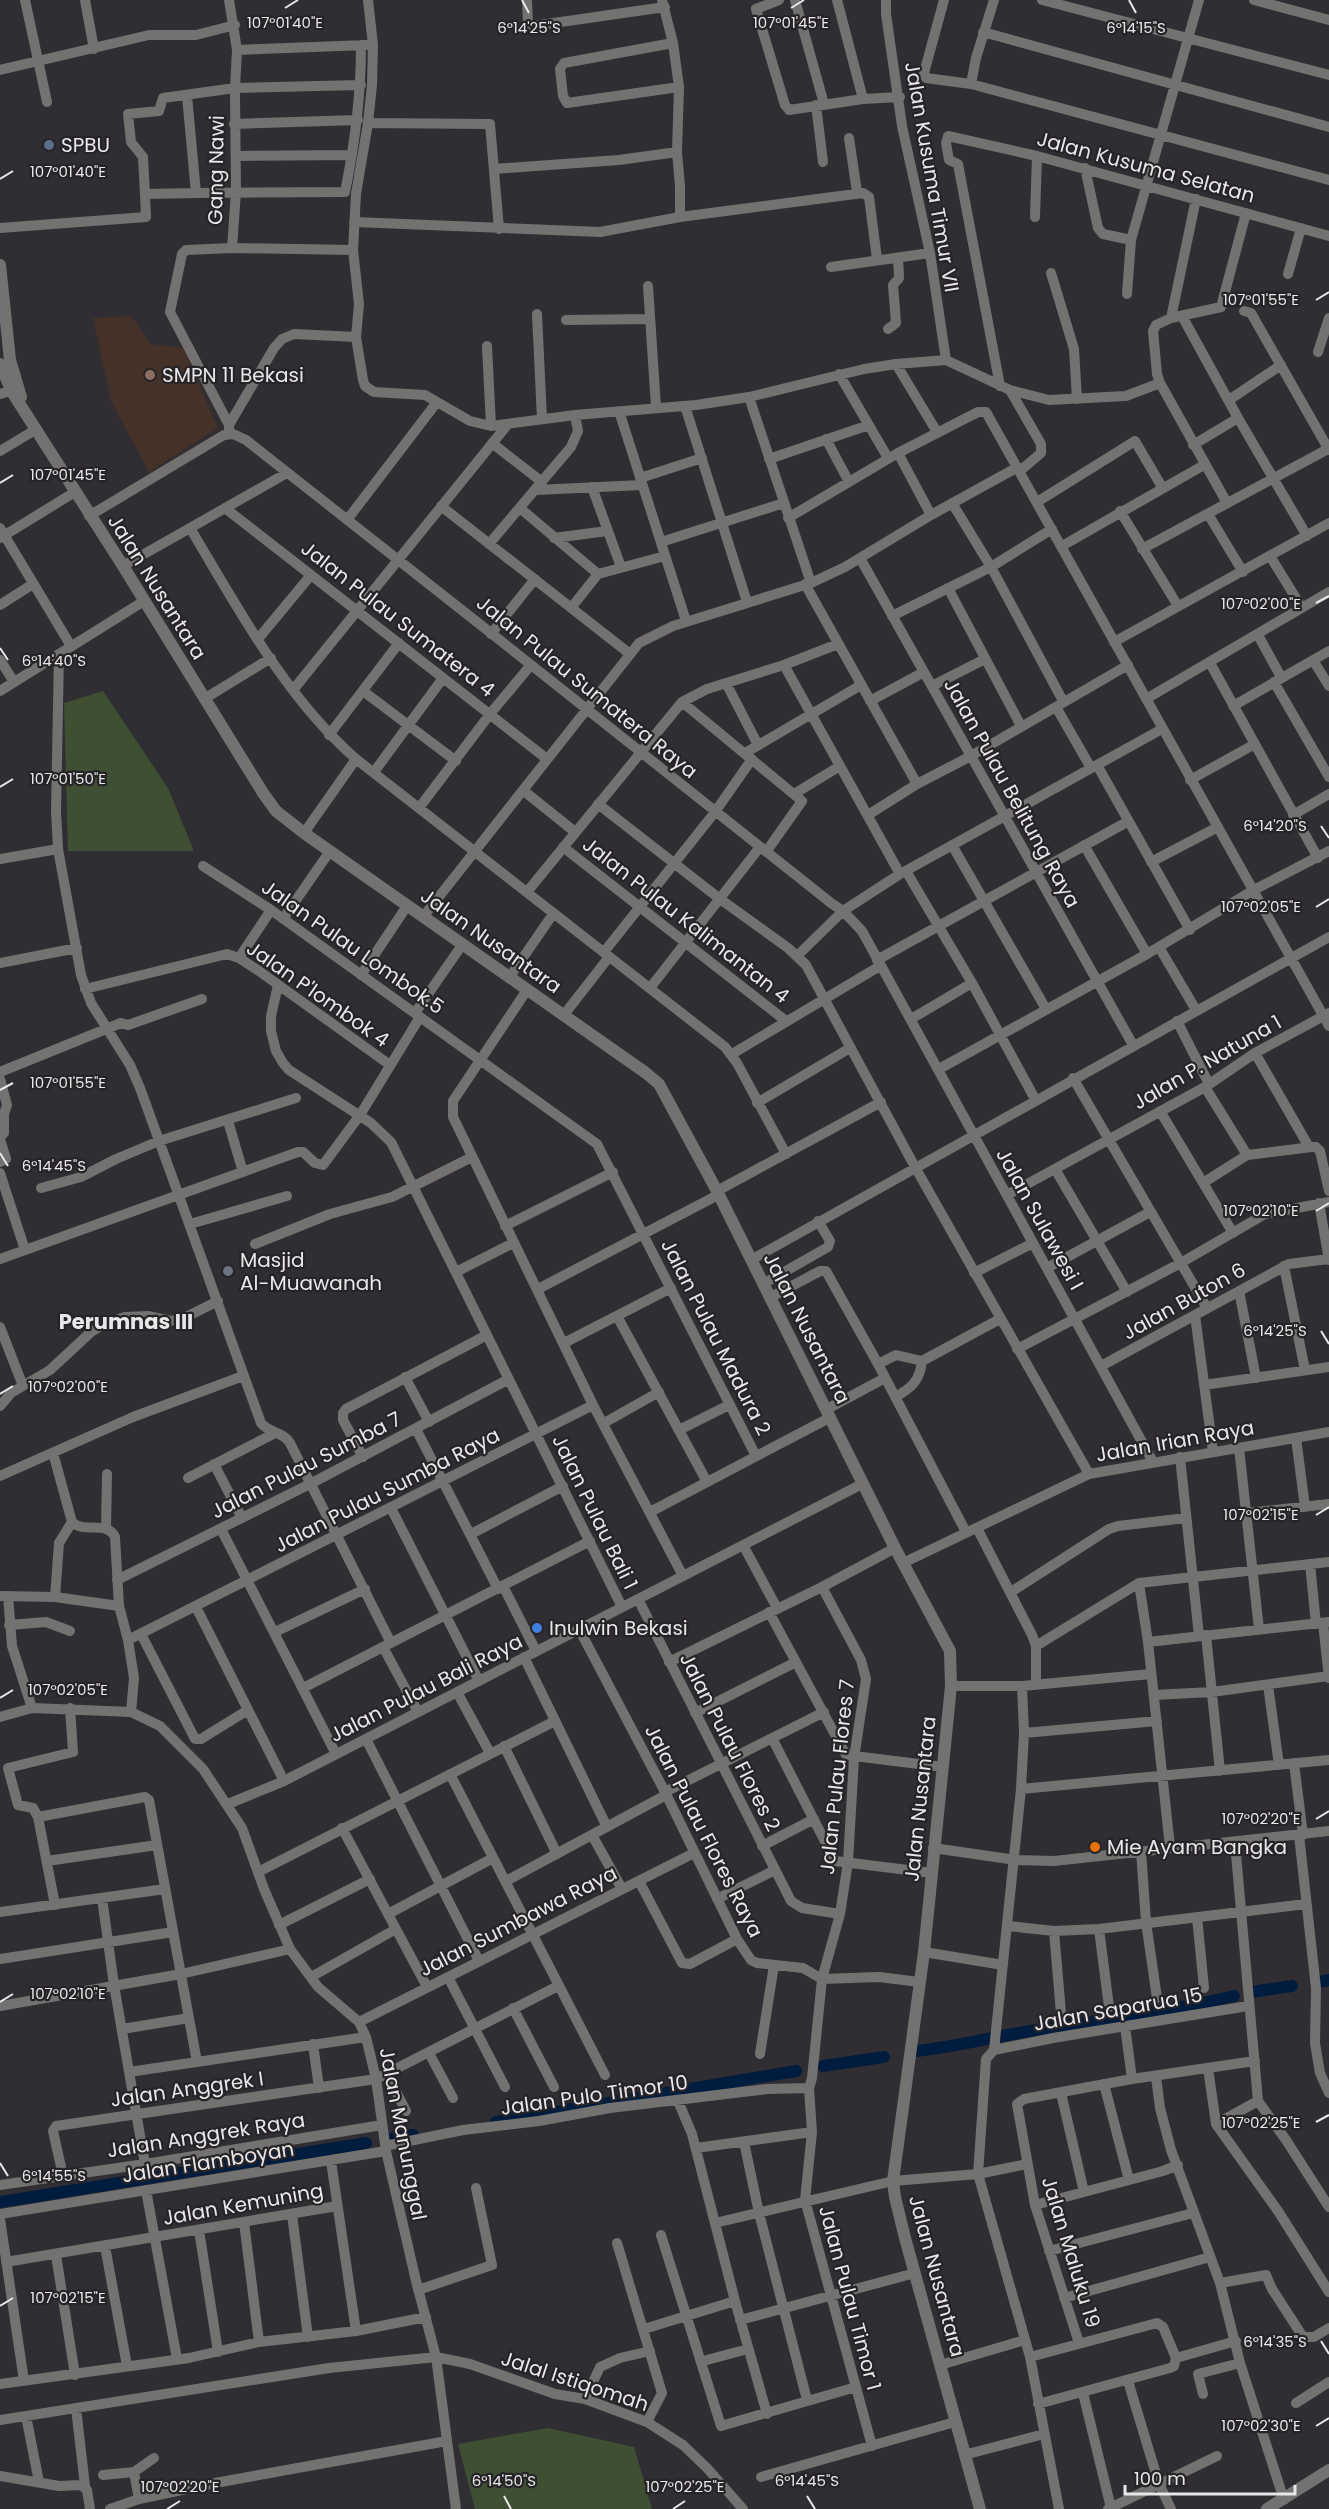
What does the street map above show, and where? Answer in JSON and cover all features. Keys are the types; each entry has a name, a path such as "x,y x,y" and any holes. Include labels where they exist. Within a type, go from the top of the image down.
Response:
{"street":[{"path":"25,0 47,102"},
{"path":"85,0 94,49"},
{"name":"Gang Nawi","path":"229,0 235,25 237,50 234,124 236,192 232,248"},
{"path":"145,194 345,192 352,155 363,122 373,45 368,0"},
{"path":"527,0 528,23 533,26 664,3 673,43 679,87 677,152 680,217"},
{"path":"779,0 756,9 785,105 789,110 863,99 900,97"},
{"path":"795,0 820,105 823,162"},
{"path":"837,0 863,99"},
{"name":"Jalan Kusuma Timur VII","path":"886,0 902,126 930,253 946,360"},
{"path":"944,0 924,76 926,78 971,84 1329,180"},
{"path":"971,84 994,0"},
{"path":"1041,0 1329,75"},
{"path":"1127,294 1131,240 1199,0"},
{"path":"1254,0 1329,20"},
{"path":"0,70 148,35 196,35 235,25"},
{"path":"984,32 1176,87 1329,127"},
{"path":"673,43 564,63 560,69 563,96 567,103 679,87"},
{"path":"361,45 362,155 353,250 359,304 356,337 363,380 369,389 393,394 425,395 470,421 491,426 575,415 685,406 748,397 839,374 897,363 946,360 1005,388 1049,400 1126,396 1160,383"},
{"path":"237,50 373,45"},
{"path":"0,228 146,217 143,157 131,142 128,114 159,111 163,98 235,90 361,85"},
{"path":"187,96 196,192"},
{"path":"234,124 363,122 490,124 500,229"},
{"name":"Jalan Kusuma Selatan","path":"1005,388 958,164 949,160 946,142 948,136 1037,156 1301,228 1328,233"},
{"path":"849,138 857,192"},
{"path":"494,169 597,162 677,152"},
{"path":"236,156 352,155"},
{"path":"1035,217 1037,156"},
{"path":"1084,168 1098,228 1103,234 1131,240"},
{"path":"354,222 600,231 680,217 768,207 857,192 868,197 877,259"},
{"path":"1196,200 1177,317 1229,400 1307,536"},
{"path":"1227,503 1160,383 1156,371 1153,331 1155,325 1177,317 1221,308 1246,213"},
{"path":"1288,274 1301,228"},
{"path":"229,430 170,312 182,254 186,250 232,248 353,250"},
{"path":"831,267 930,253"},
{"path":"888,329 896,323 893,285 899,278 898,258"},
{"name":"Jalan Nusantara","path":"0,265 10,360 10,392"},
{"path":"1051,273 1074,349 1077,399"},
{"path":"648,286 656,407"},
{"path":"1142,549 1329,449 1251,313 1244,311"},
{"path":"537,314 542,419"},
{"path":"1318,352 1329,318"},
{"path":"566,320 649,319"},
{"path":"89,516 229,430 274,348 282,339 294,334 356,337"},
{"path":"487,346 491,426"},
{"path":"897,363 937,432"},
{"name":"Jalan Nusantara","path":"0,364 10,392 123,567 269,802 304,834 646,1072 659,1084 718,1193 829,1413 862,1484 950,1650 951,1686 924,1952 911,2034 909,2066 893,2181 915,2273 980,2509"},
{"path":"1229,400 1281,365"},
{"path":"839,374 869,425 893,455 931,515"},
{"path":"423,917 639,643 686,621 808,583 860,558 952,503 1019,469 1041,453 1041,444 1005,388"},
{"path":"748,397 808,583 838,644 917,784"},
{"path":"347,520 437,402"},
{"path":"685,406 747,602"},
{"path":"619,411 686,621"},
{"path":"788,518 893,455 981,411 986,412 1252,891 1327,1018"},
{"path":"489,544 521,509 575,439 578,431 575,415"},
{"path":"1193,445 1238,418"},
{"path":"293,690 508,424"},
{"path":"769,459 869,425"},
{"path":"0,451 35,430"},
{"name":"Jalan Pulau Sumatera Raya","path":"229,430 246,440 398,559 639,753 843,911 862,931 974,1136"},
{"path":"826,440 849,482"},
{"path":"1037,502 1136,441 1162,488"},
{"path":"492,443 539,486 592,487 641,482 702,458"},
{"path":"1062,546 1204,465"},
{"path":"123,567 287,473"},
{"path":"592,487 621,567"},
{"path":"71,646 1,534 75,492"},
{"path":"952,503 991,567 1094,767 1190,930"},
{"path":"661,542 784,504"},
{"path":"441,506 630,654"},
{"name":"Jalan Pulau Sumatera 4","path":"225,508 548,759"},
{"path":"521,509 598,574"},
{"path":"1120,511 1178,606"},
{"path":"1208,514 1243,572"},
{"path":"1114,642 1328,525"},
{"path":"190,528 258,639 304,707 329,735 356,759 732,1054 786,1154"},
{"path":"892,616 991,567 1052,529"},
{"path":"554,538 607,531"},
{"path":"571,608 598,574 665,556"},
{"path":"1270,556 1302,608"},
{"name":"Jalan Pulau Belitung Raya","path":"860,558 1133,1045"},
{"path":"258,639 311,575"},
{"path":"491,634 535,579"},
{"path":"0,605 33,584"},
{"path":"948,588 1021,726"},
{"path":"1146,699 1329,592"},
{"path":"0,691 144,601"},
{"path":"1258,635 1278,680 1329,777"},
{"path":"329,735 399,643"},
{"path":"527,892 682,702 707,689 838,644"},
{"path":"1233,706 1329,651"},
{"path":"58,654 56,801 58,849 85,989 130,1065 261,1423 266,1429 281,1433 287,1438 365,1589 387,1645 418,1712"},
{"path":"204,699 271,658"},
{"path":"932,686 986,659"},
{"path":"0,660 14,682"},
{"path":"1314,660 1329,686"},
{"path":"1210,663 1318,858"},
{"path":"784,664 868,815 972,983 1035,1099"},
{"path":"868,815 917,784 971,756 1128,665"},
{"path":"419,808 490,714 530,666"},
{"path":"870,701 924,672"},
{"path":"374,772 443,678"},
{"path":"726,683 758,745"},
{"path":"563,1016 640,907 715,812 748,756 758,745 861,685"},
{"path":"363,691 456,761"},
{"path":"682,702 798,798"},
{"path":"797,956 843,911 903,872 1162,729"},
{"path":"1190,780 1255,744"},
{"path":"304,834 356,759"},
{"path":"650,988 685,942 763,849 798,798 840,766"},
{"path":"524,790 575,832"},
{"path":"1293,815 1329,795"},
{"path":"598,804 806,965 915,1167 1089,1474"},
{"path":"732,1054 825,999 938,925 1127,822"},
{"path":"1151,862 1218,827"},
{"path":"952,846 1046,1009"},
{"path":"1084,846 1147,954"},
{"name":"Jalan Pulau Kalimantan 4","path":"563,847 786,1021"},
{"path":"0,859 58,849"},
{"path":"283,919 330,851"},
{"path":"939,1069 1190,930 1252,891 1329,851"},
{"name":"Jalan Pulau Lombok.5","path":"203,866 271,910 589,1137 597,1144 613,1172"},
{"path":"361,975 407,906"},
{"path":"239,958 271,910"},
{"path":"509,978 553,914"},
{"path":"751,1260 974,1136 1035,1099 1329,937"},
{"path":"0,1259 298,1152 303,1152 315,1164 323,1166 360,1115 462,945"},
{"path":"1159,947 1196,1010"},
{"path":"0,963 77,948"},
{"name":"Jalan P'lombok 4","path":"85,989 227,954 239,958 390,1065"},
{"path":"911,1019 972,983"},
{"name":"Jalan Pulau Bali 1","path":"278,985 271,1016 271,1031 276,1051 289,1070 360,1115 384,1133 391,1142 622,1607"},
{"path":"527,990 459,1090 452,1108 453,1117 504,1226 683,1576"},
{"path":"0,1072 122,1023 128,1024 202,999"},
{"name":"Jalan P. Natuna 1","path":"1007,1195 1207,1085 1255,1053 1327,1018"},
{"path":"1177,1021 1207,1085 1247,1155"},
{"path":"757,1103 850,1048"},
{"path":"1255,1053 1309,1147"},
{"path":"1073,1078 1179,1264 1207,1308"},
{"path":"0,1079 7,1105 4,1114 4,1133 0,1138 6,1158 0,1162"},
{"path":"41,1188 81,1177 159,1141 296,1098"},
{"path":"538,1289 644,1235 881,1102"},
{"path":"1160,1111 1233,1233"},
{"path":"228,1121 243,1172"},
{"name":"Jalan Sulawesi I","path":"974,1136 1154,1462"},
{"path":"1203,1183 1247,1155 1316,1147 1320,1151 1329,1191"},
{"path":"255,1244 330,1214 378,1202 414,1187 472,1157"},
{"path":"1055,1169 1127,1292"},
{"path":"504,1226 613,1172"},
{"name":"Jalan Pulau Madura 2","path":"613,1172 756,1456"},
{"path":"0,1173 25,1250"},
{"path":"190,1224 286,1196"},
{"path":"1017,1349 1179,1264 1265,1214 1324,1202 1329,1260"},
{"path":"1047,1268 1150,1212"},
{"path":"763,1284 828,1247 830,1241 818,1221"},
{"path":"456,1272 513,1243"},
{"path":"974,1273 1033,1243"},
{"name":"Jalan Buton 6","path":"1101,1366 1284,1266 1329,1260"},
{"path":"1284,1266 1305,1370"},
{"path":"769,1298 820,1271 826,1271 878,1364 966,1533"},
{"path":"564,1343 671,1288"},
{"path":"1239,1291 1256,1378"},
{"path":"0,1406 11,1393 50,1370 91,1332 104,1324 125,1317 148,1316 171,1321 184,1318 218,1301"},
{"path":"1195,1315 1213,1452"},
{"path":"617,1316 707,1482"},
{"path":"922,1361 1000,1319"},
{"path":"0,1327 23,1386"},
{"path":"363,1457 343,1420 343,1413 352,1404 487,1335"},
{"path":"878,1364 896,1355 907,1355 922,1361"},
{"path":"895,1397 912,1388 921,1373 922,1361"},
{"path":"1204,1385 1329,1367"},
{"path":"0,1476 133,1417 243,1376"},
{"path":"405,1377 429,1422"},
{"path":"650,1512 756,1456 885,1378"},
{"name":"Jalan Pulau Sumba 7","path":"117,1580 363,1457 509,1379"},
{"path":"604,1423 659,1392"},
{"name":"Jalan Pulau Sumba Raya","path":"128,1640 594,1405"},
{"path":"679,1430 729,1405"},
{"path":"417,1429 471,1534 536,1651"},
{"name":"Jalan Irian Raya","path":"903,1563 1089,1474 1329,1432"},
{"path":"188,1478 275,1433"},
{"path":"1296,1438 1305,1507"},
{"path":"1239,1448 1258,1629"},
{"path":"0,1717 32,1708 131,1712 134,1678 128,1640 119,1606 115,1537 106,1528 80,1528 72,1522 53,1453"},
{"path":"1180,1457 1193,1577 1212,1692 1220,1771"},
{"path":"214,1464 243,1518"},
{"path":"106,1528 107,1474"},
{"name":"Jalan Pulau Bali Raya","path":"228,1804 284,1781 862,1484"},
{"path":"471,1534 563,1486"},
{"path":"1247,1513 1329,1504"},
{"path":"391,1508 479,1681"},
{"path":"1011,1592 1118,1526 1186,1518"},
{"path":"55,1597 59,1543 72,1522"},
{"path":"977,1528 1036,1646 1036,1685"},
{"path":"221,1529 336,1754"},
{"path":"303,1688 590,1541"},
{"path":"743,1545 796,1662 844,1753 854,1758 943,1767"},
{"path":"669,1662 822,1587 895,1548"},
{"path":"1036,1646 1139,1583 1329,1562"},
{"path":"1155,1695 1212,1692 1329,1677 1323,1623 1310,1564"},
{"path":"1139,1583 1155,1695 1170,1847"},
{"name":"Jalan Pulau Flores 7","path":"822,1587 865,1670 866,1685 854,1758 848,1862 840,1914 822,1979"},
{"path":"275,1632 365,1589"},
{"path":"32,1708 12,1646 4,1596 55,1597 119,1606"},
{"name":"Jalan Pulau Flores 2","path":"638,1599 791,1901 796,1905 840,1914"},
{"path":"196,1606 284,1781"},
{"path":"9,1625 46,1622 70,1631"},
{"path":"1148,1642 1323,1623"},
{"name":"Jalan Pulau Flores Raya","path":"579,1629 666,1794 737,1939 752,1960 803,1968 822,1979 879,1977 919,1982"},
{"path":"141,1634 195,1739 201,1738 248,1710"},
{"path":"524,1657 607,1827"},
{"path":"695,1713 796,1662"},
{"path":"951,1686 1022,1686 1151,1674"},
{"path":"1268,1685 1279,1765"},
{"path":"1022,1686 1024,1732 1016,1860 994,2047 986,2059 985,2067 978,2174 1030,2357 1059,2509"},
{"path":"457,1692 490,1754"},
{"path":"55,1905 38,1817 33,1808 18,1805 8,1768 73,1752 70,1708"},
{"name":"Jalan Manunggal","path":"131,1712 160,1726 203,1769 228,1804 248,1840 258,1872 291,1949 329,1997 359,2022 366,2037 384,2139 436,2357 456,2509"},
{"path":"506,1881 720,1764 824,1712"},
{"path":"258,1872 555,1720"},
{"path":"1024,1732 1157,1721"},
{"path":"772,1738 833,1859 838,1863 848,1862 932,1873"},
{"path":"366,1739 479,1961"},
{"path":"504,1746 557,1854"},
{"path":"1021,1789 1329,1760"},
{"path":"1294,1763 1316,1988 1315,2043 1320,2073 1329,2093"},
{"path":"450,1774 605,2075"},
{"path":"38,1817 147,1798 150,1802 197,2062"},
{"path":"762,1846 814,1818"},
{"path":"342,1828 427,1987"},
{"path":"933,1848 1016,1860 1064,1860 1329,1832"},
{"path":"592,1835 622,1889"},
{"path":"1234,1843 1258,2101 1328,2201"},
{"path":"47,1861 157,1845"},
{"path":"1140,1851 1146,1922 1157,1998"},
{"name":"Jalan Sumbawa Raya","path":"359,2022 694,1853"},
{"path":"388,1914 494,1858"},
{"path":"717,1899 775,1870"},
{"path":"279,1925 370,1879"},
{"path":"639,1881 682,1963 690,1964 737,1939"},
{"path":"0,1912 165,1889"},
{"path":"102,1898 114,1985 145,2164"},
{"path":"1008,1926 1054,1931 1099,1929 1306,1904"},
{"path":"1197,1917 1204,1988"},
{"path":"311,1977 396,1929"},
{"path":"1099,1929 1109,2007"},
{"path":"1054,1931 1061,2013"},
{"path":"0,1959 173,1932"},
{"path":"0,2006 181,1974 291,1949"},
{"path":"924,1952 1003,1965"},
{"path":"760,2054 774,1965"},
{"path":"448,1977 505,2087"},
{"name":"Jalan Pulau Timor 1","path":"822,1979 811,2083 812,2132 805,2200 872,2446"},
{"name":"Jalan Anggrek I","path":"63,2176 54,2127 375,2079 558,1986"},
{"name":"Jalan Saparua 15","path":"994,2047 1125,2026 1248,2002"},
{"path":"513,2008 554,2087"},
{"path":"122,2029 189,2019"},
{"path":"1125,2026 1132,2079"},
{"path":"129,2072 366,2037"},
{"path":"313,2044 319,2088"},
{"path":"429,2053 453,2098"},
{"path":"1084,2192 1061,2093 1132,2079 1255,2061"},
{"path":"1209,2068 1210,2092 1216,2124 1296,2237 1329,2292"},
{"path":"387,2074 406,2111"},
{"path":"1156,2077 1160,2108 1171,2150 1220,2283 1240,2363 1284,2500"},
{"name":"Jalan Pulo Timor 10","path":"384,2139 539,2121 610,2108 674,2100 678,2102 811,2083"},
{"path":"1104,2084 1129,2180"},
{"name":"Jalan Maluku 19","path":"1061,2093 1020,2101 1016,2109 1035,2205 1079,2343"},
{"path":"1216,2124 1258,2101"},
{"path":"678,2102 696,2148 740,2320 767,2414"},
{"path":"696,2148 812,2132"},
{"name":"Jalan Flamboyan","path":"0,2214 331,2161 384,2139"},
{"name":"Jalan Anggrek Raya","path":"0,2185 145,2164 384,2139"},
{"path":"744,2142 759,2213 807,2400"},
{"path":"331,2161 356,2331"},
{"path":"716,2223 805,2200 893,2181 978,2174 1027,2164"},
{"path":"1035,2205 1178,2165"},
{"path":"418,2289 492,2265 476,2188"},
{"path":"146,2190 177,2359"},
{"name":"Jalan Kemuning","path":"6,2262 337,2206"},
{"path":"1049,2252 1194,2213"},
{"path":"292,2215 308,2337"},
{"path":"0,2219 24,2381"},
{"path":"244,2222 259,2342"},
{"path":"199,2230 218,2352"},
{"path":"662,2235 703,2361 721,2426 856,2388"},
{"path":"617,2243 662,2393 647,2422"},
{"path":"105,2246 127,2366"},
{"path":"56,2255 75,2375"},
{"path":"1064,2298 1210,2257"},
{"path":"740,2320 915,2273"},
{"path":"1220,2283 1266,2275 1272,2289 1303,2337 1309,2338 1329,2328"},
{"path":"644,2329 735,2301"},
{"path":"0,2384 177,2359 259,2342 356,2331 426,2317"},
{"path":"1030,2357 1157,2323 1163,2327 1176,2358 1174,2366 1170,2368 1038,2404"},
{"path":"940,2365 1025,2340"},
{"path":"1176,2358 1236,2341"},
{"path":"703,2361 748,2349"},
{"path":"585,2399 600,2367 620,2358 650,2351"},
{"name":"Jalal Istiqomah","path":"0,2420 329,2368 436,2357 470,2364 555,2394 585,2399 647,2422 683,2445 743,2509"},
{"path":"1203,2394 1198,2374 1240,2363"},
{"path":"1128,2381 1160,2484 1171,2509"},
{"path":"1296,2403 1329,2382"},
{"path":"1083,2393 1110,2508 1217,2456"},
{"path":"76,2408 85,2487 90,2509"},
{"path":"26,2416 39,2482"},
{"path":"761,2477 955,2422"},
{"path":"964,2455 1044,2434"},
{"path":"110,2509 139,2499 215,2483 447,2441"},
{"path":"104,2475 134,2472 154,2458"},
{"path":"1268,2509 1329,2470"},
{"path":"134,2472 139,2499"},
{"path":"0,2476 58,2486 85,2487"}],"shaded area":[{"name":"SMPN 11 Bekasi","path":"131,316 150,344 183,348 218,428 149,472 111,401 93,318"}],"green space":[{"path":"103,691 168,788 194,851 68,851 64,703"},
{"path":"548,2428 634,2447 652,2509 475,2509 458,2444"}],"waterway":[{"path":"1319,1982 1329,1980"},
{"path":"1251,1992 1292,1986"},
{"path":"916,2051 1158,2011 1234,1996"},
{"path":"823,2066 884,2057"},
{"path":"496,2122 796,2071"},
{"path":"391,2139 413,2135"},
{"path":"0,2202 366,2143"}],"place":[{"name":"SPBU","path":"49,145"},
{"name":"SMPN 11 Bekasi","path":"150,375"},
{"name":"Masjid Al-Muawanah","path":"228,1271"},
{"name":"Inulwin Bekasi","path":"537,1628"},
{"name":"Mie Ayam Bangka","path":"1095,1847"}],"district":[{"name":"Perumnas III","path":"126,1322"}]}
